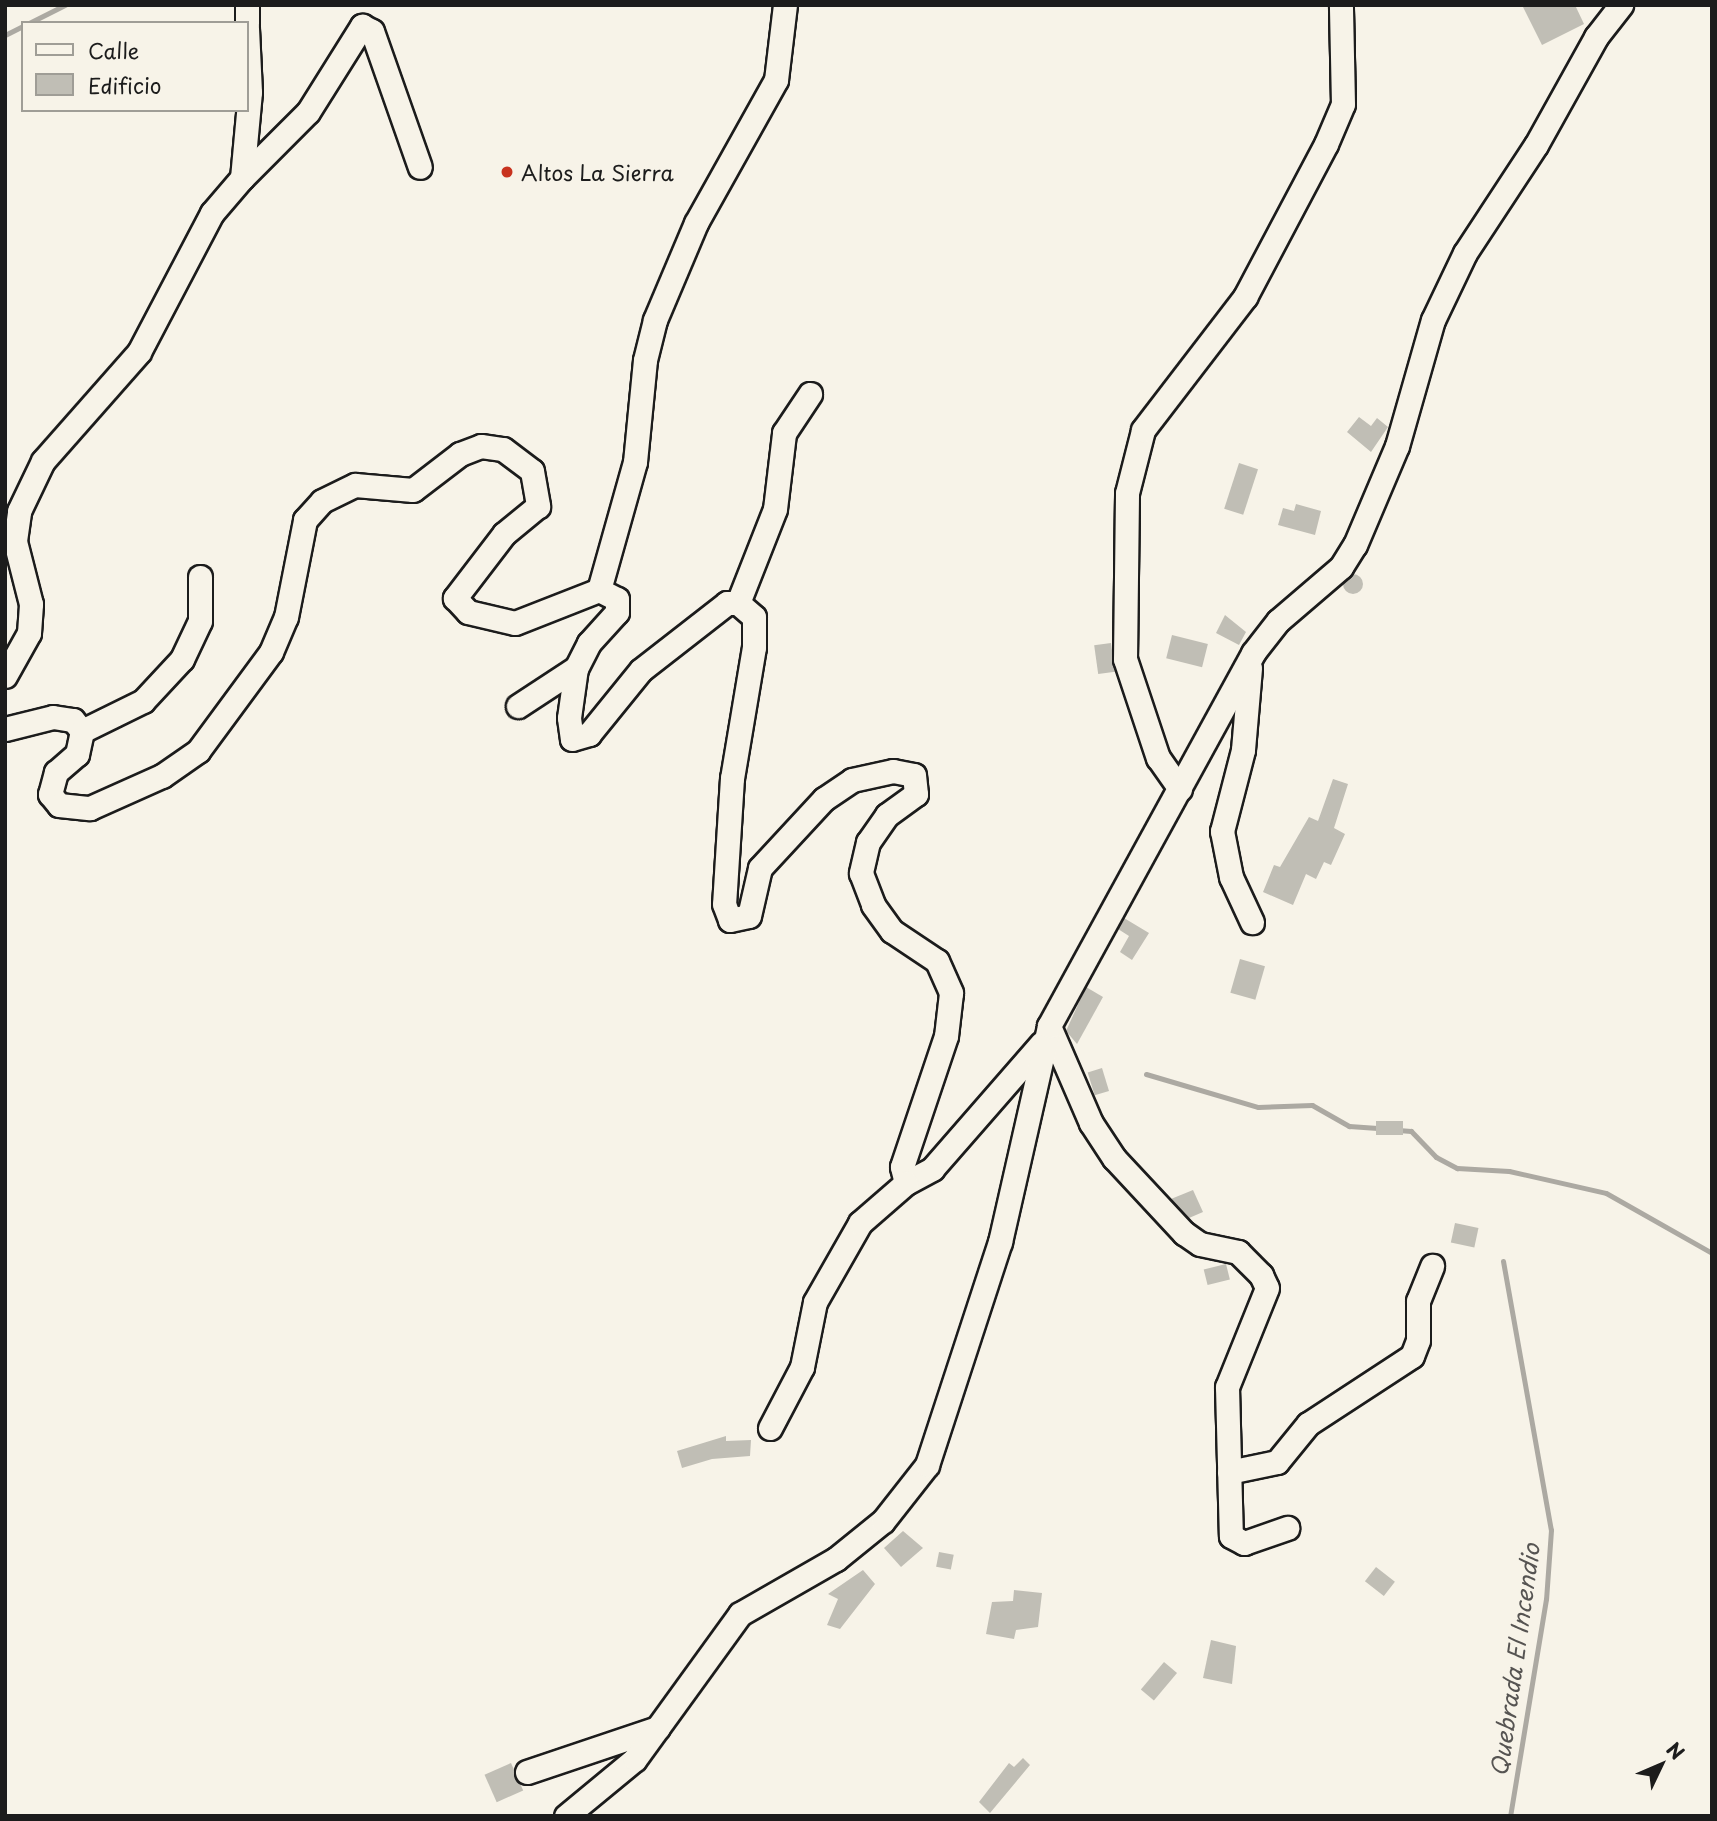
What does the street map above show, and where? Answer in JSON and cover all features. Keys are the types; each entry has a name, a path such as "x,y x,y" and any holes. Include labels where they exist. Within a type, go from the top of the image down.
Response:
{"street":[{"path":"599,590 635,462 645,360 655,320 696,223 776,80 785,5"},
{"path":"1180,789 1158,758 1125,659 1127,493 1143,430 1245,297 1326,144 1343,104 1341,5"},
{"path":"770,1428 802,1367 815,1302 860,1223 906,1184 932,1169 1045,1034 1251,657 1278,621 1341,567 1355,545 1397,446 1433,320 1465,253 1536,145 1595,37 1621,5"},
{"path":"5,676 29,633 31,604 15,541 19,511 43,461 139,352 212,213 242,178 308,112 362,26 372,31 420,167"},
{"path":"242,178 250,92 248,49"},
{"path":"738,603 775,509 785,433 810,394"},
{"path":"5,729 53,718 73,720 82,731 84,742 56,772 50,794 58,805 90,808 162,776 198,751 271,652 286,617 305,520 335,491 355,485 413,490 460,454 481,446 503,449 526,464 539,491 538,506 505,534 459,586 458,607 515,623 599,590 617,599 617,612 589,643 576,668 569,732 580,740 640,670 719,609 738,603"},
{"path":"82,731 143,701 182,659 200,621 201,577"},
{"path":"738,603 754,617 754,647 732,778 724,904 730,920 749,916 760,868 824,799 852,780 893,771 914,775 918,787 868,842 861,873 879,914 892,931 937,961 951,993 946,1036 902,1167 906,1184"},
{"path":"1251,657 1243,750 1222,831 1231,877 1252,922"},
{"path":"518,706 576,668"},
{"path":"1045,1034 1091,1123 1114,1158 1184,1233 1200,1244 1238,1252 1267,1288 1227,1387 1229,1472 1235,1541 1287,1528"},
{"path":"566,1816 611,1783 658,1728 740,1614 836,1559 884,1521 927,1465 1000,1242 1045,1034"},
{"path":"1229,1472 1277,1462 1308,1424 1412,1356 1418,1340 1418,1301 1432,1266"},
{"path":"527,1772 658,1728"}],"building":[{"path":"1522,5 1575,5 1584,24 1542,45"},
{"path":"1359,417 1371,426 1377,418 1388,427 1371,452 1347,432"},
{"path":"1239,463 1258,469 1243,515 1224,509"},
{"path":"1296,504 1321,511 1315,535 1278,525 1283,508 1294,511"},
{"path":"1353,574 1360,577 1363,584 1360,591 1353,594 1346,591 1343,584 1346,577"},
{"path":"1225,615 1246,632 1239,645 1216,633"},
{"path":"1172,635 1208,644 1202,667 1166,658"},
{"path":"1111,643 1115,672 1098,674 1094,645"},
{"path":"1333,779 1348,784 1334,828 1345,834 1331,865 1324,862 1316,879 1306,874 1293,905 1263,892 1274,865 1280,867 1309,817 1318,821"},
{"path":"1124,918 1149,933 1132,960 1120,952 1129,936 1118,929"},
{"path":"1240,959 1265,966 1255,1000 1230,993"},
{"path":"1086,987 1103,997 1077,1044 1066,1031"},
{"path":"1102,1068 1109,1091 1095,1095 1088,1072"},
{"path":"1376,1121 1403,1121 1403,1135 1376,1135"},
{"path":"1193,1190 1203,1212 1189,1218 1171,1199"},
{"path":"1455,1223 1478,1228 1474,1248 1451,1243"},
{"path":"1226,1264 1230,1280 1208,1285 1204,1270"},
{"path":"726,1436 726,1441 751,1440 750,1456 712,1459 682,1468 677,1451"},
{"path":"903,1531 923,1548 901,1567 884,1548"},
{"path":"939,1552 954,1555 951,1570 936,1567"},
{"path":"1376,1567 1395,1582 1384,1596 1365,1581"},
{"path":"863,1570 875,1584 840,1629 827,1625 838,1599 828,1594"},
{"path":"1014,1590 1042,1593 1038,1627 1016,1630 1014,1639 986,1634 992,1602 1013,1601"},
{"path":"1211,1640 1236,1646 1232,1684 1203,1678"},
{"path":"1164,1662 1177,1673 1154,1701 1141,1690"},
{"path":"1023,1758 1030,1765 990,1813 979,1802 1009,1763 1014,1767"},
{"path":"511,1763 523,1790 497,1802 485,1775"}],"waterway":[{"path":"33,21 65,5"},
{"path":"5,35 21,27"},
{"path":"1146,1074 1258,1107 1312,1105 1349,1126 1381,1128"},
{"path":"1398,1130 1411,1131 1436,1157 1457,1168 1509,1171 1606,1193 1712,1253"},
{"name":"Quebrada El Incendio","path":"1503,1261 1551,1530 1546,1599 1510,1816"}],"place":[{"name":"Altos La Sierra","path":"507,172"}]}
